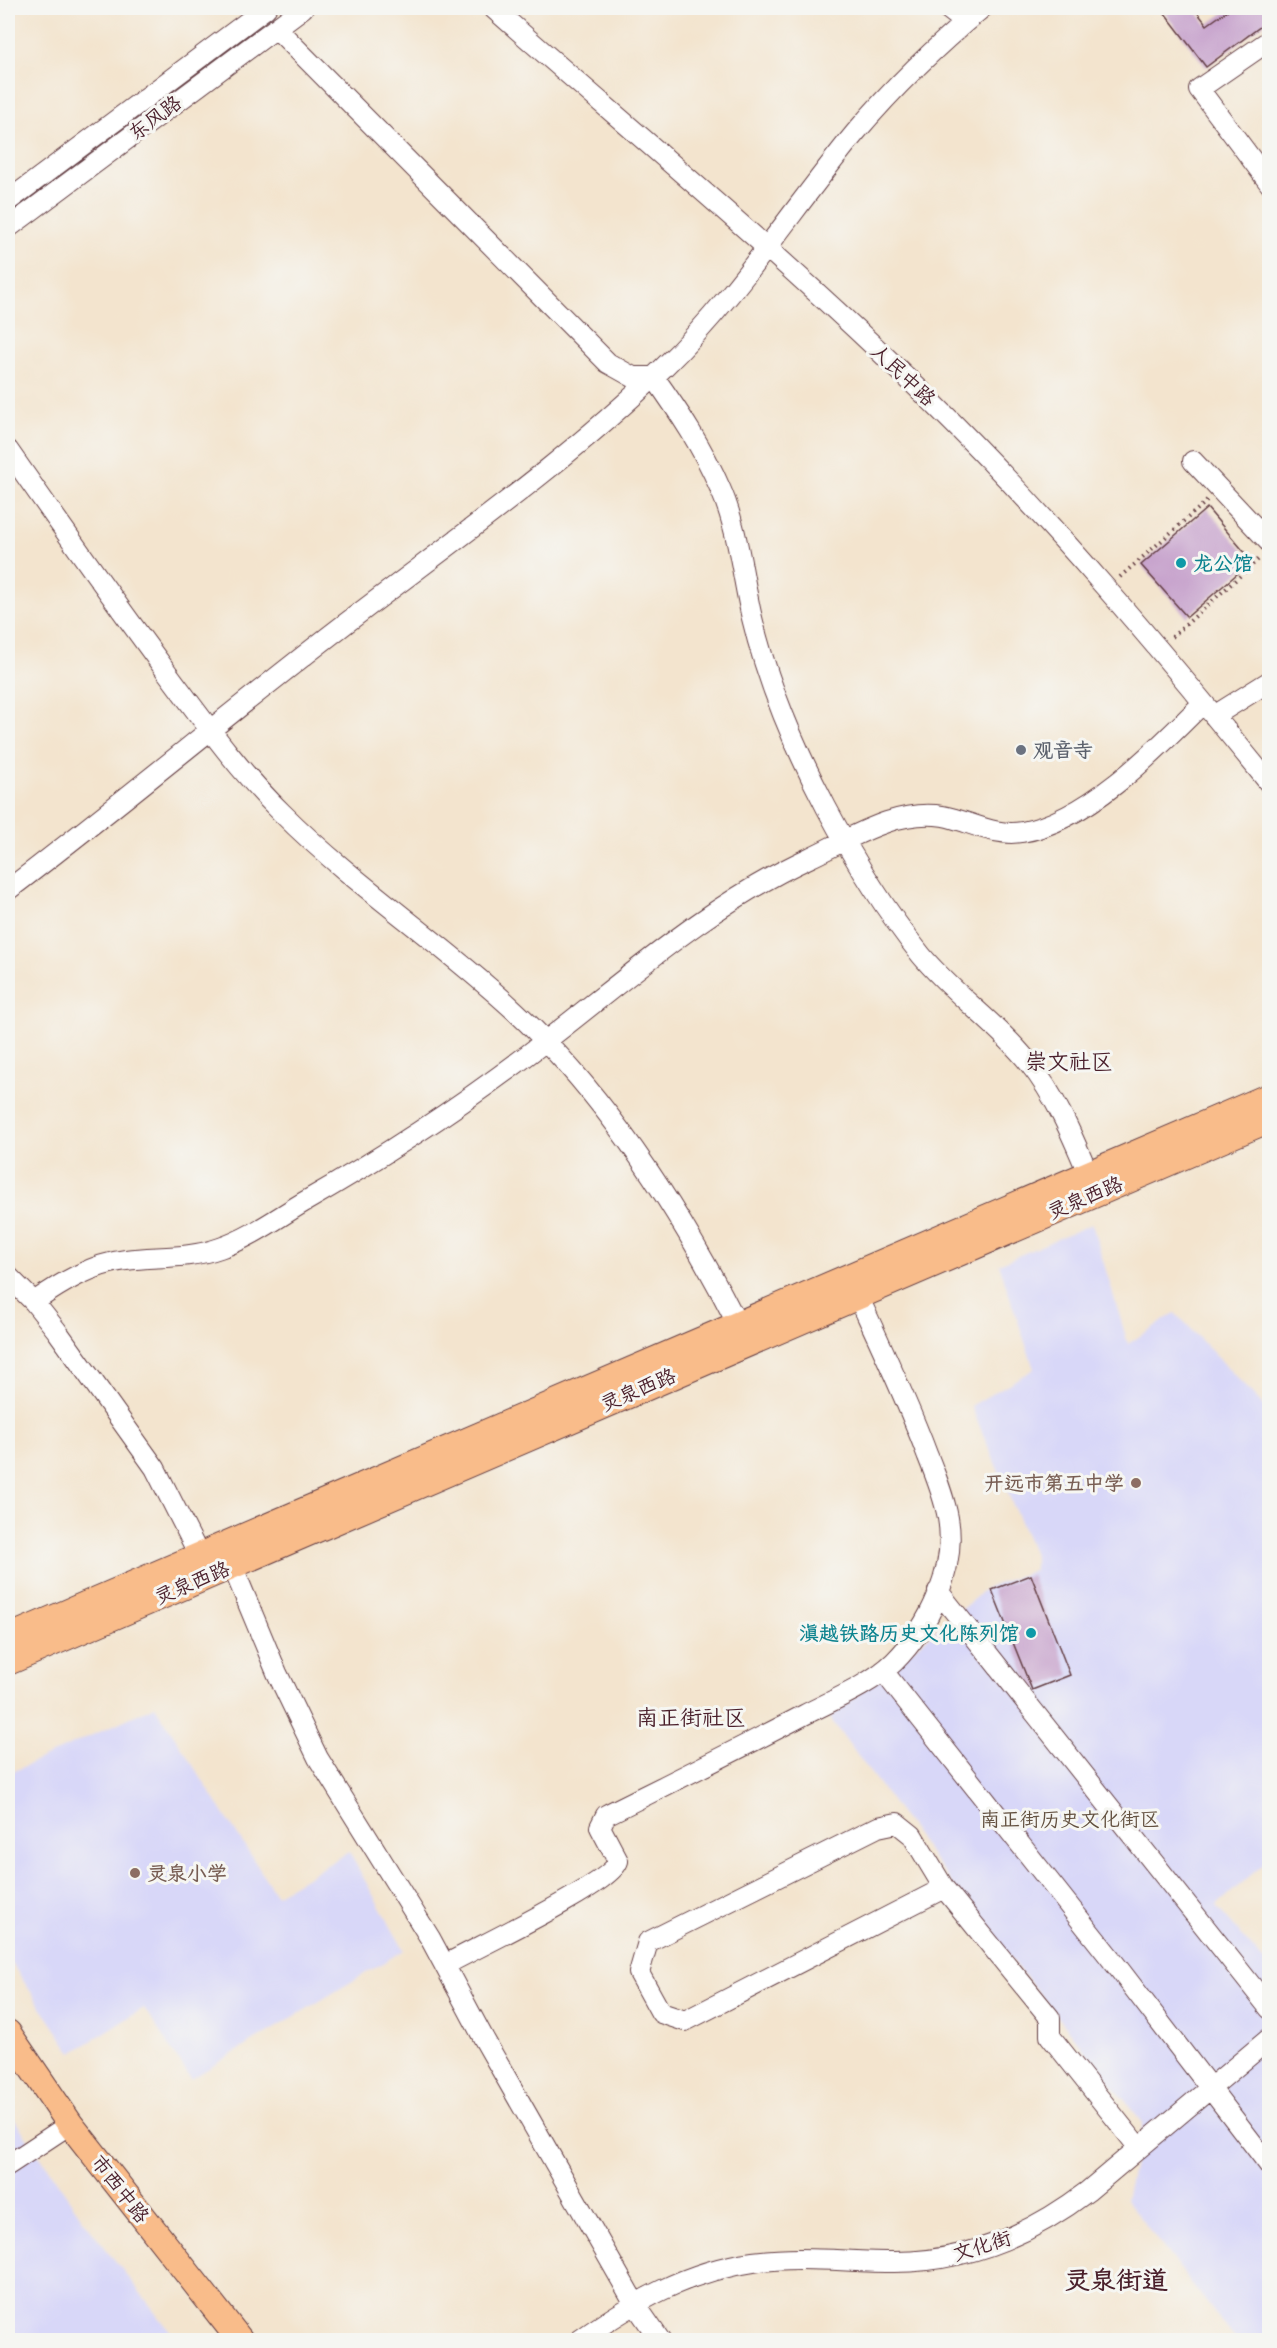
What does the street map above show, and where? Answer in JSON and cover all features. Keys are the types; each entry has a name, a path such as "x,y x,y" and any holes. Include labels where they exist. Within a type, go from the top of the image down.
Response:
{"main road":[{"name":"灵泉西路","path":"8,1638 1269,1096"},
{"name":"灵泉西路","path":"8,1662 1269,1119"},
{"name":"市西中路","path":"8,2033 70,2124 240,2340"}],"street":[{"name":"东风路","path":"8,201 266,8"},
{"name":"东风路","path":"8,228 303,8"},
{"name":"人民中路","path":"493,8 766,249 964,434 1106,589 1269,784"},
{"path":"947,8 965,22"},
{"path":"8,890 291,666 523,487 654,377 716,311 870,116 918,64 982,8"},
{"path":"276,27 608,363 633,377 654,377"},
{"path":"1269,40 1199,89 1269,184"},
{"path":"654,377 693,434 721,489 730,516 752,619 770,682 792,738 845,841 920,953 1014,1046 1041,1079 1088,1173"},
{"path":"8,450 211,731 255,785 315,844 481,980 545,1042 609,1118 668,1201 737,1323"},
{"path":"1193,461 1219,490 1265,550"},
{"path":"34,1302 68,1281 103,1265 206,1252 238,1240 410,1138 484,1088 686,932 779,871 892,821 927,815 943,816 1005,833 1025,832 1046,825 1081,807 1208,709 1269,681"},
{"path":"8,1276 34,1302 155,1468 199,1555"},
{"path":"445,1965 575,1895 613,1871 618,1861 600,1827 606,1815 789,1724 883,1671 907,1647 927,1615 938,1591 948,1556 948,1516 920,1434 858,1296"},
{"path":"232,1565 277,1672 318,1758 445,1965 484,2039 634,2304 660,2340"},
{"path":"938,1591 1269,2009"},
{"path":"883,1671 1211,2088 1269,2166"},
{"path":"944,1888 685,2022 661,2013 639,1973 648,1942 878,1827 897,1823 912,1835 944,1888 1050,2018 1050,2036 1139,2148"},
{"name":"文化街","path":"580,2340 634,2304 676,2282 751,2262 819,2257 896,2262 941,2258 969,2252 1023,2232 1048,2219 1088,2191 1269,2038"},
{"path":"8,2165 70,2124"}],"path":[{"path":"1106,589 1219,490"},
{"path":"1158,650 1265,550"}],"shaded area":[{"path":"1092,1224 1128,1344 1175,1313 1269,1411 1269,1859 1216,1906 1269,1967 1269,2340 1236,2340 1126,2200 1143,2123 964,1900 830,1718 987,1588 1035,1570 1035,1557 971,1406 1034,1369 999,1264"},
{"name":"灵泉小学","path":"155,1706 276,1895 349,1852 404,1950 191,2079 144,2008 72,2053 8,1958 8,1774"},
{"path":"8,2110 82,2218 177,2340 8,2340"}],"building":[{"path":"1161,8 1194,8 1207,25 1231,8 1269,8 1269,20 1206,67"},
{"name":"龙公馆","path":"1207,508 1252,561 1187,617 1141,565"},
{"name":"滇越铁路历史文化陈列馆","path":"1031,1575 1070,1675 1032,1690 992,1590"}],"place":[{"name":"龙公馆","path":"1181,563"},
{"name":"观音寺","path":"1021,750"},
{"name":"开远市第五中学","path":"1136,1483"},
{"name":"滇越铁路历史文化陈列馆","path":"1031,1633"},
{"name":"灵泉小学","path":"135,1873"}],"district":[{"name":"崇文社区","path":"1069,1061"},
{"name":"南正街社区","path":"691,1717"},
{"name":"灵泉街道","path":"1116,2280"}],"park label":[{"name":"南正街历史文化街区","path":"1070,1819"}]}
